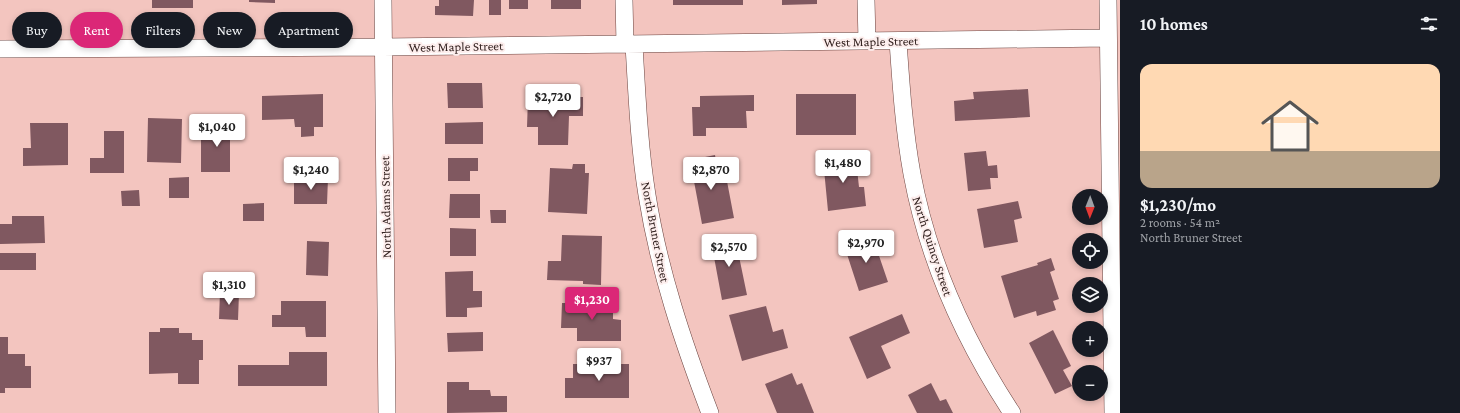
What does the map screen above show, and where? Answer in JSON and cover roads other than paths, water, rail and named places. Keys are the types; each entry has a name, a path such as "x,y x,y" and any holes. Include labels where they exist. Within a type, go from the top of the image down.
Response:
{"street":[{"name":"North Adams Street","path":"383,0 388,413"},
{"name":"North Bruner Street","path":"624,0 641,153 654,231 674,311 687,353 710,413"},
{"path":"866,0 867,41"},
{"path":"1108,0 1112,413"},
{"name":"West Maple Street","path":"0,49 383,47 1108,38"},
{"name":"North Quincy Street","path":"898,41 904,118 912,174 923,224 937,268 954,310 976,354 1012,413"}]}
